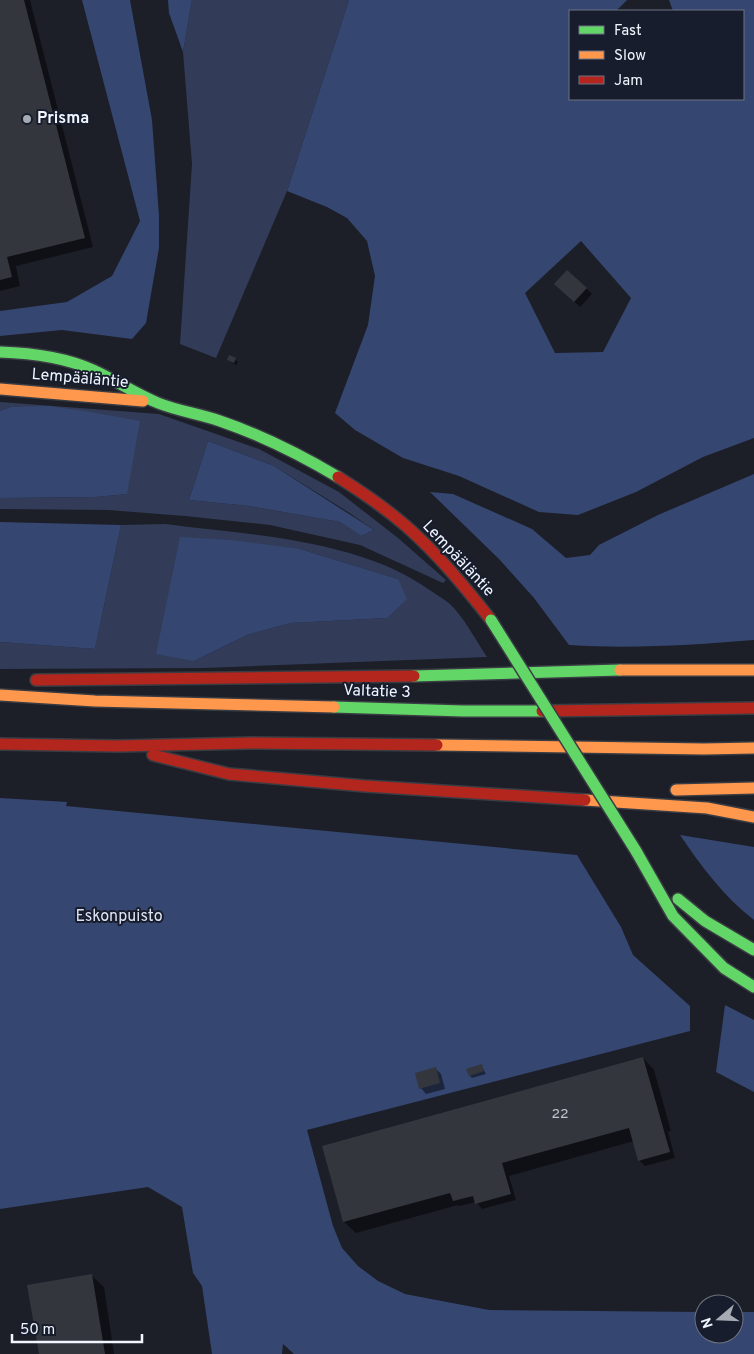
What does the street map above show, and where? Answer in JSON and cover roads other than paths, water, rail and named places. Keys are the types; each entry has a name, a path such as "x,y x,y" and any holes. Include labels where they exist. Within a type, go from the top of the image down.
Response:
{"main road":[{"name":"Lempääläntie","path":"0,352 41,354 80,364 156,402 227,424 277,445 361,492 394,516 423,543 465,588 491,620 636,851 673,916 724,968 754,988"},
{"name":"Lempääläntie","path":"0,390 156,402"},
{"path":"593,670 711,658"},
{"path":"21,680 420,676 593,670 754,670"},
{"name":"Valtatie 3","path":"0,695 94,700 464,711 627,711 754,708"},
{"path":"0,744 118,746 251,743 754,748"},
{"path":"118,746 229,774 365,786 707,808 754,818"},
{"path":"666,790 754,788"},
{"path":"509,794 627,791"},
{"name":"Lempääläntie","path":"636,851 670,891 693,914 709,926 754,950"}],"place":[{"name":"Prisma","path":"27,119"}],"park label":[{"name":"Eskonpuisto","path":"119,917"}]}
